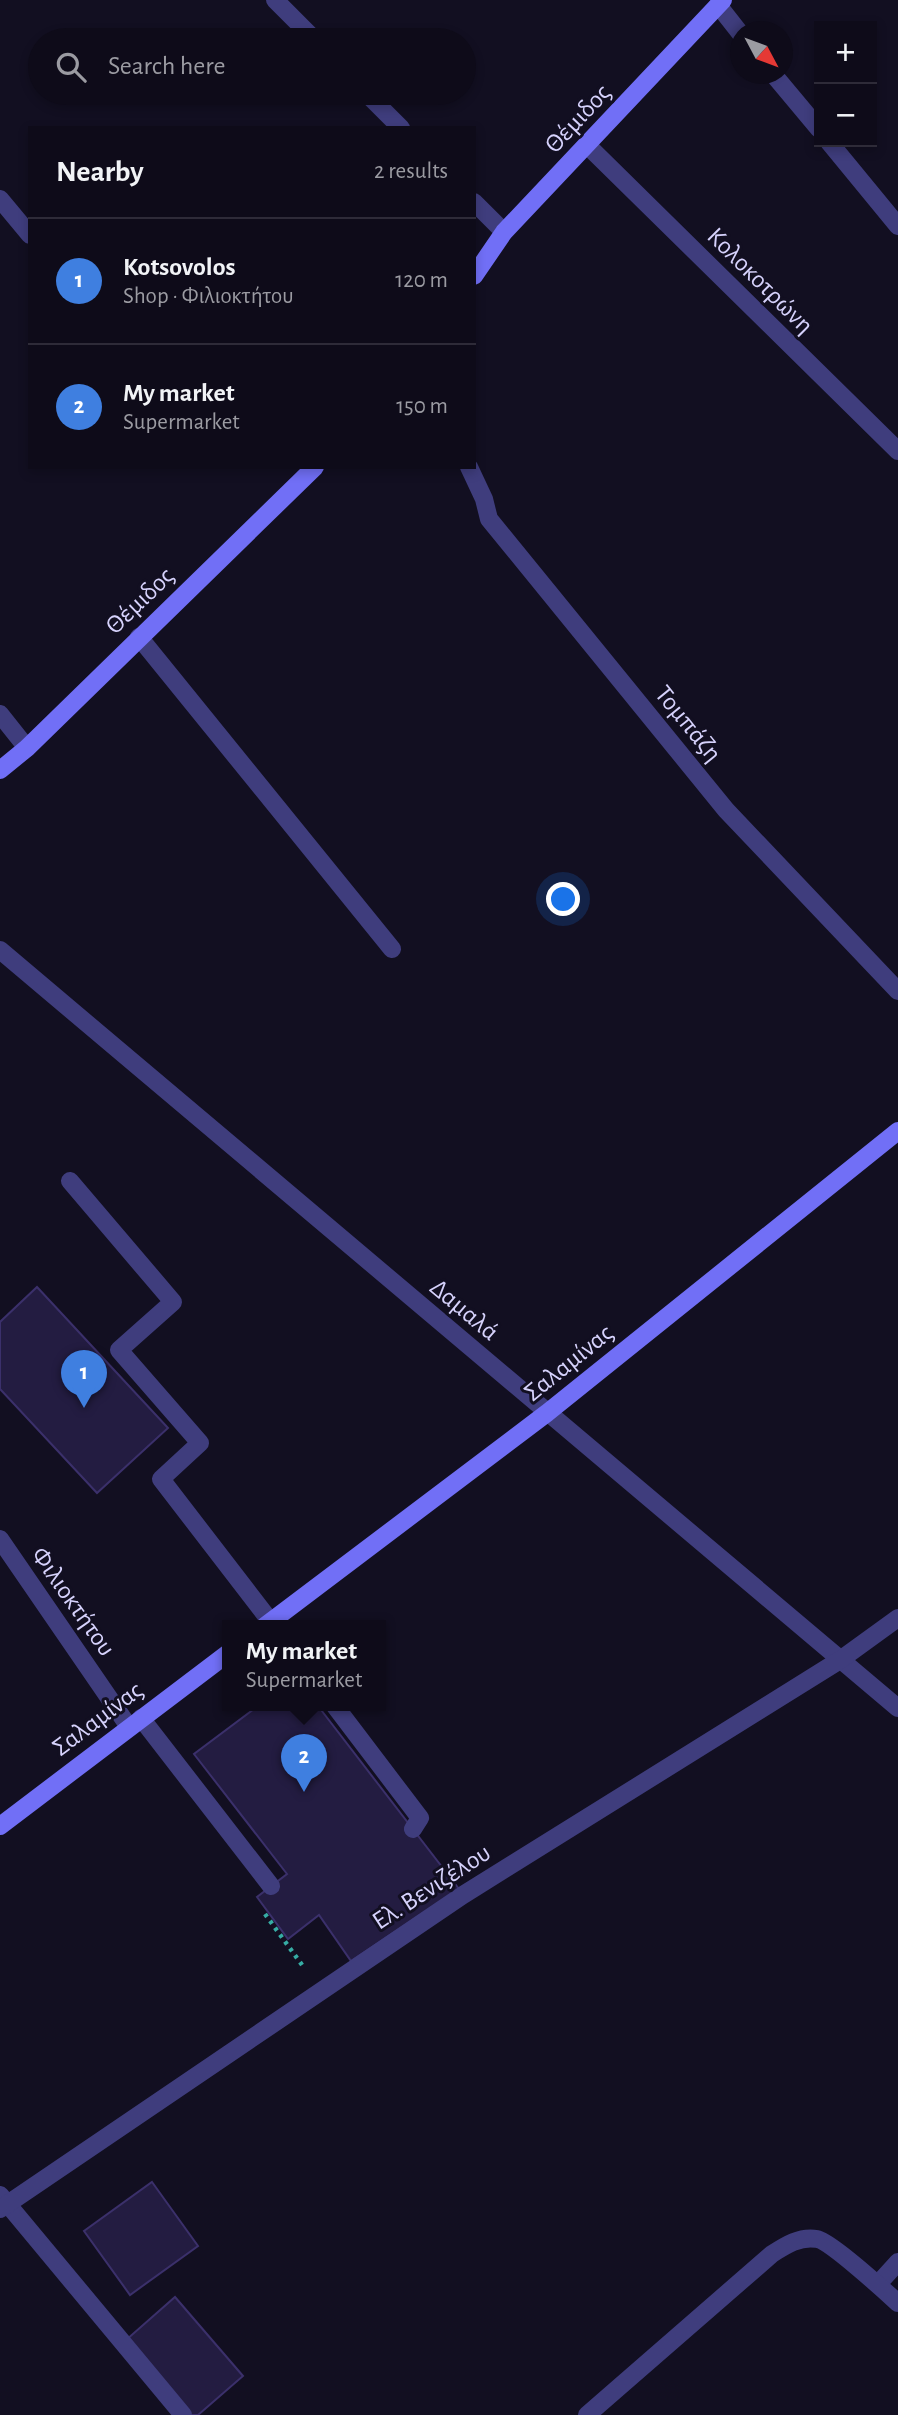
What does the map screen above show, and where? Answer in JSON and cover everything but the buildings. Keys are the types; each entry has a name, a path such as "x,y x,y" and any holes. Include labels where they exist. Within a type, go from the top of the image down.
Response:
{"main road":[{"name":"Θέμιδος","path":"476,273 504,232 720,3"},
{"name":"Θέμιδος","path":"0,770 27,748 313,469"},
{"name":"Σαλαμίνας","path":"275,1620 547,1413 898,1131"},
{"name":"Σαλαμίνας","path":"0,1826 222,1658"}],"street":[{"path":"275,0 303,28"},
{"path":"720,3 732,21"},
{"path":"781,84 814,124"},
{"path":"378,105 399,126"},
{"name":"Κολοκοτρώνη","path":"587,146 898,451"},
{"path":"833,147 898,226"},
{"path":"0,198 28,233"},
{"path":"476,204 504,232"},
{"name":"Τομπάζη","path":"470,469 484,499 489,519 717,800 898,991"},
{"path":"139,637 392,949"},
{"path":"0,714 27,748"},
{"name":"Δαμαλά","path":"0,950 898,1708"},
{"path":"71,1181 173,1302 119,1350 201,1443 161,1479 267,1620"},
{"name":"Φιλιοκτήτου","path":"0,1539 135,1723 271,1886"},
{"name":"Ελ. Βενιζέλου","path":"2,2202 463,1895 840,1660 898,1618"},
{"path":"339,1711 420,1818 413,1829"},
{"path":"2,2202 183,2415"},
{"path":"587,2415 772,2254 797,2239 820,2239 878,2284 898,2304"},
{"path":"878,2284 898,2262"}],"place":[{"name":"Kotsovolos","path":"84,1408"},
{"name":"My market","path":"304,1792"}]}
